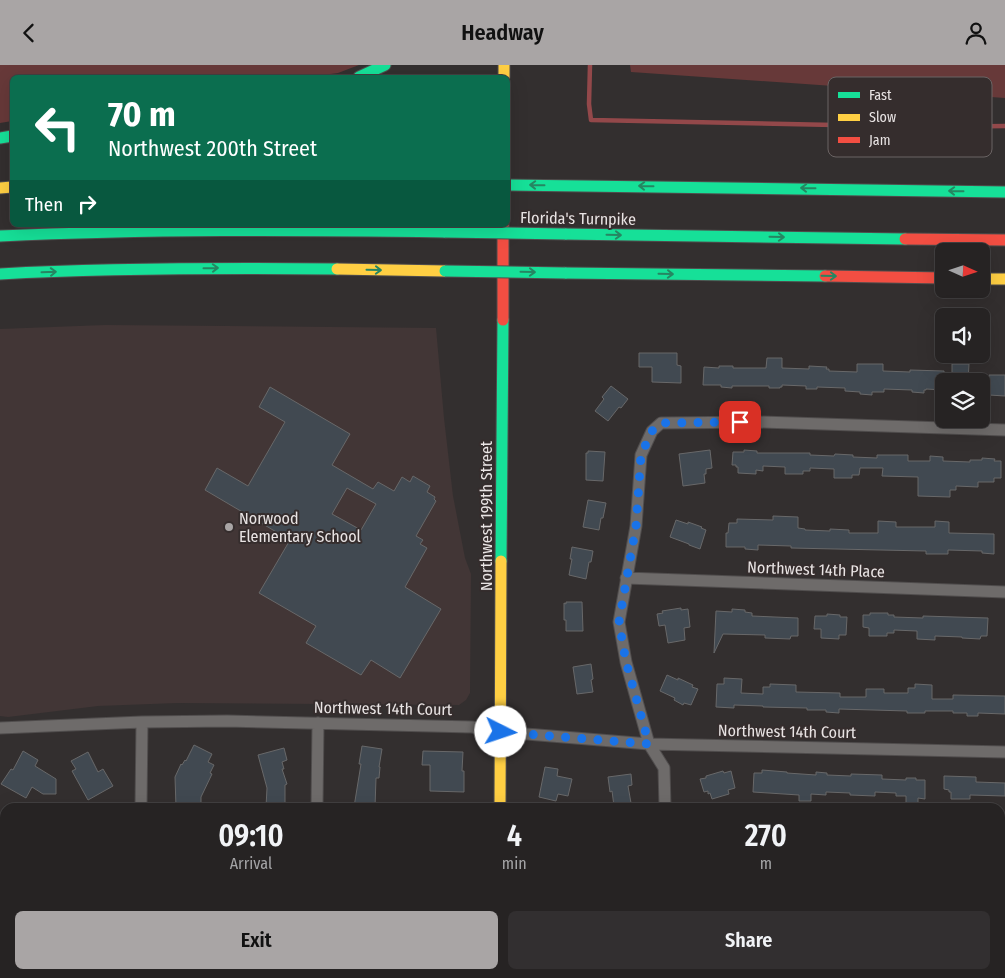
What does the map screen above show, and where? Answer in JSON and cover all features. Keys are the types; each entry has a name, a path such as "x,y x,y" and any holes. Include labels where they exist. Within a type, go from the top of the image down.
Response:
{"main road":[{"path":"363,75 385,65"},
{"name":"Florida's Turnpike","path":"510,185 1005,192"},
{"name":"Northwest 199th Street","path":"500,803 504,227"},
{"name":"Florida's Turnpike","path":"0,235 185,230 310,230 1005,240"},
{"path":"0,274 118,269 230,268 935,278"},
{"path":"990,279 1005,279"}],"street":[{"path":"664,803 664,769 649,744 626,662 619,622 636,526 641,455 652,431 661,423 760,422 1005,430"},
{"name":"Northwest 14th Place","path":"626,578 1005,592"},
{"name":"Northwest 14th Court","path":"0,728 142,722 318,723 472,727 501,732 649,744 1005,752"},
{"path":"141,803 142,722"},
{"path":"317,803 318,723"}],"shaded area":[{"path":"0,65 359,65 338,73 323,75 10,75 10,121 0,123"},
{"path":"630,65 1005,65 1005,98 992,97 992,77 828,77 828,86 631,72"},
{"name":"Norwood Elementary School","path":"105,325 436,328 453,496 465,558 471,574 470,693 466,700 459,705 177,703 98,706 8,717 0,716 0,329"}],"building":[{"path":"639,353 677,353 677,365 681,366 681,383 652,382 652,367 639,367"},
{"path":"767,358 782,358 782,368 809,369 809,366 827,367 826,369 829,369 829,371 857,372 857,364 883,364 883,371 944,371 944,373 935,373 935,390 926,389 924,393 912,392 912,390 884,389 884,392 872,392 872,395 845,391 845,388 817,387 817,389 806,389 806,386 782,385 780,388 769,388 769,386 732,386 732,388 721,387 721,385 703,385 704,367 766,368"},
{"path":"952,364 969,364 968,373 952,373"},
{"path":"990,375 1005,375 1005,396 990,395"},
{"path":"611,386 628,399 608,421 595,411 604,399 602,397"},
{"path":"270,387 350,434 332,465 373,489 378,482 394,491 402,477 410,482 413,476 430,486 427,492 435,497 436,501 416,536 423,540 420,544 427,548 405,587 441,609 400,678 371,660 361,675 306,643 316,626 259,593 290,540 205,490 217,468 248,486 285,422 259,407","holes":["347,488 376,504 361,530 332,514"]},
{"path":"710,450 712,468 706,469 706,474 704,474 705,483 683,486 679,454"},
{"path":"744,450 757,451 757,453 810,453 810,455 834,456 835,454 877,458 877,455 908,455 908,461 930,461 930,456 943,457 943,461 970,462 970,460 982,460 982,458 995,459 994,461 1001,461 1001,478 994,478 994,482 978,482 978,487 956,486 956,490 950,490 950,497 918,496 918,477 882,476 883,468 860,468 859,475 852,475 852,478 834,478 834,469 810,468 810,471 803,471 803,474 785,474 785,467 763,466 763,471 756,470 756,474 738,473 738,467 732,465 733,452 744,452"},
{"path":"588,451 605,452 603,481 586,480 586,453"},
{"path":"588,500 606,503 599,530 583,527"},
{"path":"773,516 798,517 798,528 805,530 849,530 849,533 878,533 878,521 896,522 896,527 935,527 935,521 949,522 949,533 994,534 994,554 982,553 982,551 948,550 948,554 926,554 926,551 791,548 791,546 758,545 758,550 745,549 745,547 726,547 726,533 728,533 729,523 737,523 737,519 773,520"},
{"path":"676,520 688,524 688,522 706,530 700,549 670,537"},
{"path":"572,547 593,551 586,579 569,575"},
{"path":"566,602 582,602 583,631 566,631 564,603 566,604"},
{"path":"681,608 681,610 688,609 690,627 684,628 685,640 668,643 665,625 659,626 657,614 663,613 662,611"},
{"path":"732,609 745,610 745,612 752,613 752,616 798,618 798,636 791,636 790,639 765,638 765,635 723,634 714,653 716,611 732,612"},
{"path":"870,613 888,613 888,615 894,615 894,617 988,618 987,636 981,636 980,639 935,636 935,640 917,639 917,631 894,630 894,633 887,633 887,636 869,636 869,628 863,627 863,615 870,615"},
{"path":"827,614 847,617 846,635 839,635 839,639 821,638 821,629 814,629 815,616 827,616"},
{"path":"591,664 593,692 577,694 573,667"},
{"path":"667,675 678,680 678,678 698,689 691,705 684,703 683,705 674,700 675,698 660,691"},
{"path":"724,678 742,679 741,693 763,694 763,687 770,687 770,684 796,685 796,692 840,693 840,697 866,697 866,689 884,689 884,693 908,693 908,688 915,688 915,684 932,685 932,699 953,699 953,695 1005,696 1005,714 978,713 978,716 967,716 967,713 953,713 953,711 907,713 907,711 839,709 839,713 826,712 826,710 807,710 807,708 734,705 734,708 716,707 717,684 724,684"},
{"path":"194,745 212,754 208,762 214,765 210,773 212,774 201,797 201,803 176,803 175,777 181,764 186,761"},
{"path":"362,746 382,749 379,778 376,778 375,803 355,803 361,764 359,764"},
{"path":"284,748 287,760 282,762 284,769 282,769 287,784 285,785 285,803 266,803 267,788 258,755"},
{"path":"23,751 38,760 35,766 56,779 56,794 43,794 32,787 26,798 1,784 11,769 13,770"},
{"path":"423,751 463,752 464,792 430,791 430,765 422,765"},
{"path":"88,752 98,772 103,769 113,786 88,800 72,771 76,769 71,761"},
{"path":"545,767 558,769 557,776 572,779 568,796 558,794 556,801 539,797"},
{"path":"762,770 816,775 816,772 827,773 827,775 882,775 882,779 906,780 906,778 916,778 916,780 925,780 925,799 918,798 918,803 906,803 906,796 896,796 896,793 875,792 875,796 826,792 826,795 811,794 811,801 799,801 799,795 753,792 754,773 762,773"},
{"path":"723,771 724,773 731,771 735,788 728,790 729,794 712,799 708,791 704,792 700,779"},
{"path":"631,774 632,785 628,786 631,803 614,803 608,777"},
{"path":"944,776 976,777 976,782 1005,783 1005,796 970,795 970,799 951,799 951,792 944,789"}],"waterway":[{"path":"590,65 589,104 591,120 828,125"},
{"path":"992,126 1005,126"}],"traffic: fast":[{"path":"363,75 385,65"},
{"path":"0,138 10,136"},
{"path":"510,185 1005,192"},
{"path":"0,236 222,231 445,232"},
{"path":"445,232 565,234"},
{"path":"565,234 905,239"},
{"path":"0,274 168,269 337,269"},
{"path":"445,271 565,273"},
{"path":"565,273 825,276"},
{"path":"501,561 503,320"}],"traffic: slow":[{"path":"504,65 504,75"},
{"path":"0,188 10,187"},
{"path":"337,269 445,271"},
{"path":"990,279 1005,279"},
{"path":"500,803 501,561"}],"traffic: jam":[{"path":"503,227 503,320"},
{"path":"905,239 1005,240"},
{"path":"825,276 935,278"}],"place":[{"name":"Norwood Elementary School","path":"229,527"}],"route":[{"path":"501,732 649,744 626,662 619,622 636,526 641,455 652,431 661,423 740,422"}]}
